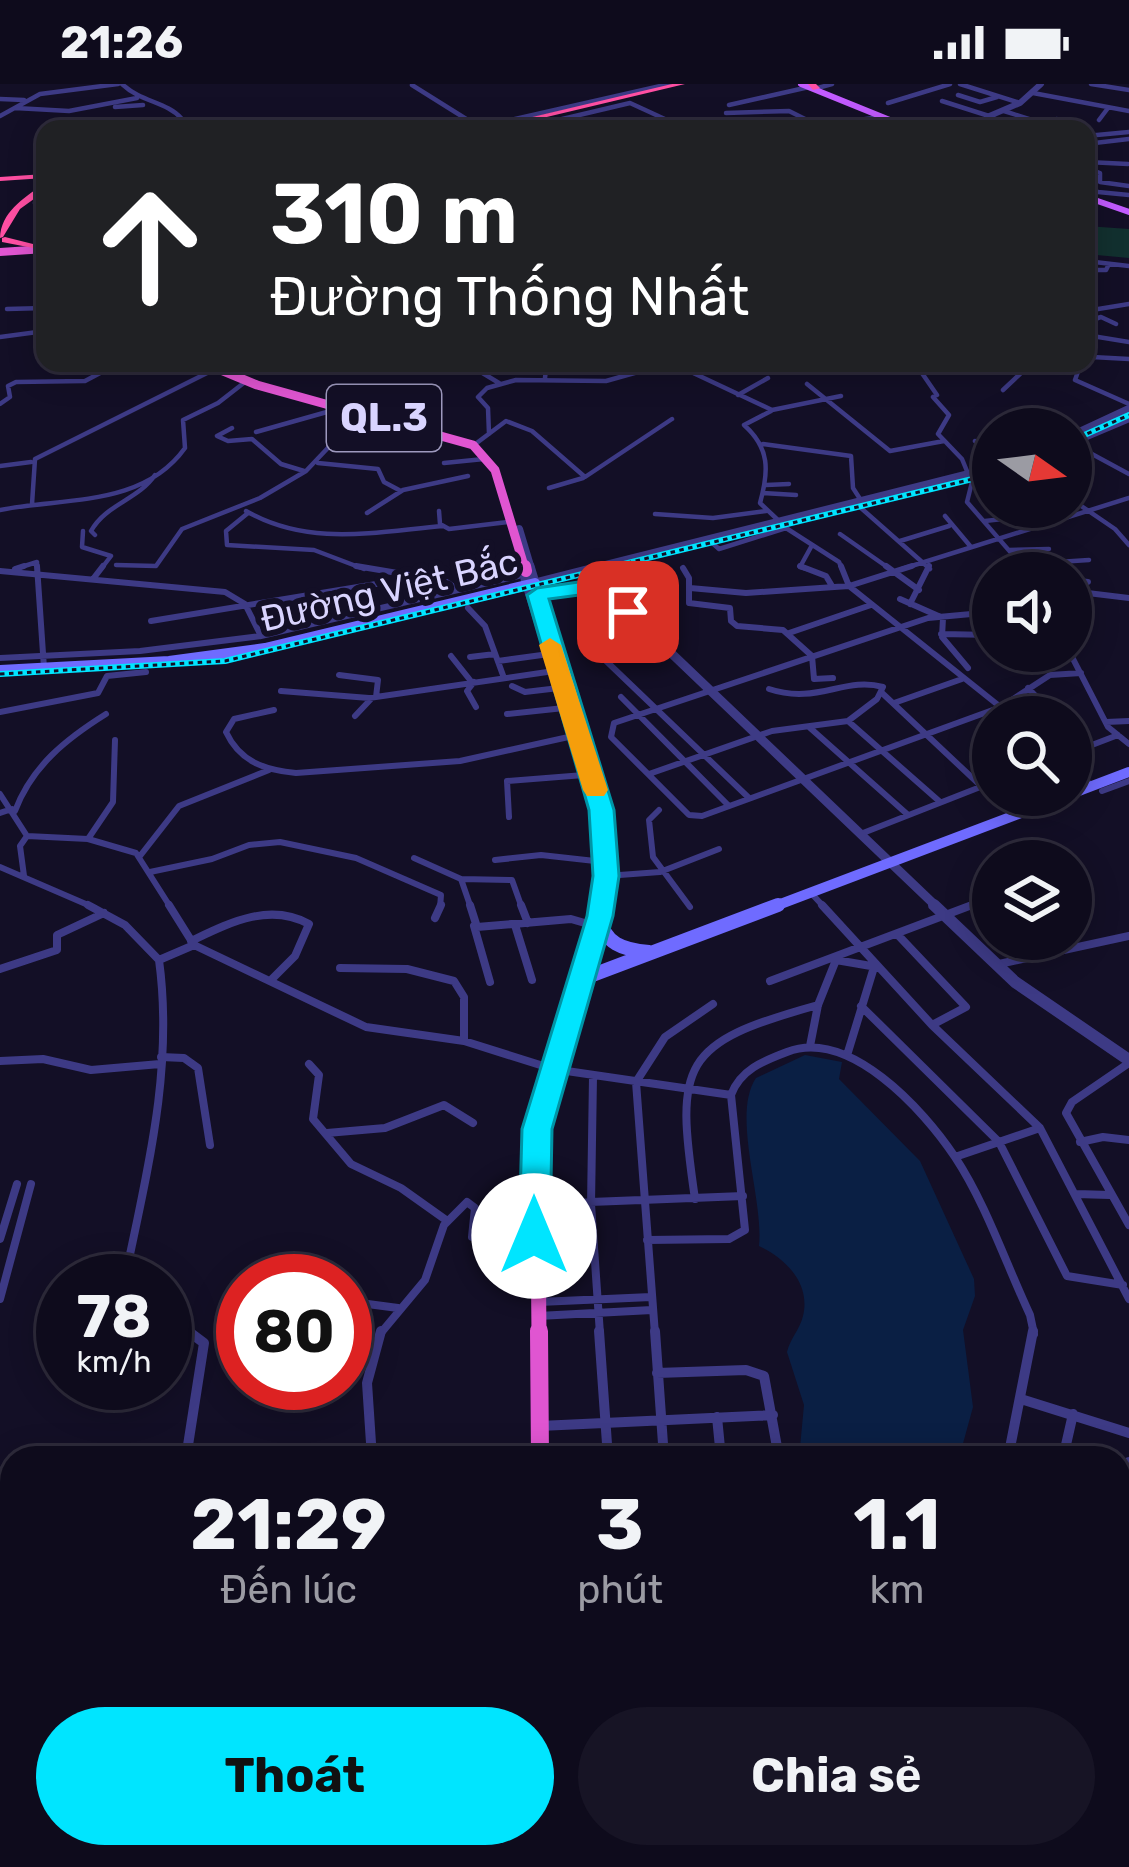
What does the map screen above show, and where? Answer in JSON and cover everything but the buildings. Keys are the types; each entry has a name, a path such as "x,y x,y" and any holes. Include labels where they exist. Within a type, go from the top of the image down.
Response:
{"highway":[{"path":"518,120 681,84"},
{"path":"544,120 698,84"},
{"path":"0,181 36,181"},
{"path":"36,190 7,220 1,244 36,247"},
{"path":"7,220 36,203"},
{"path":"2,207 7,220"},
{"name":"QL.3","path":"226,372 245,382 363,411"},
{"name":"QL.3","path":"233,372 476,444 501,464 564,708 605,840"},
{"name":"QL.3","path":"476,444 489,458 514,526"},
{"name":"QL.3","path":"539,1446 537,1129 582,979 606,869 602,810 549,651"}],"main road":[{"path":"812,87 889,120"},
{"path":"1095,192 1129,212"},
{"path":"477,585 487,595"},
{"name":"Đường Việt Bắc","path":"0,670 44,662 229,654 531,586"},
{"path":"313,624 321,636"},
{"path":"582,979 1129,777"},
{"path":"596,923 612,943 636,952 662,950"}],"street":[{"path":"59,84 64,91"},
{"path":"0,99 26,100 120,84 137,98 176,111 178,120"},
{"path":"516,120 669,84"},
{"path":"729,105 832,84"},
{"path":"888,104 950,84"},
{"path":"960,84 1020,104"},
{"path":"988,117 1020,104 1041,84"},
{"path":"1091,84 1129,90"},
{"path":"412,85 469,120"},
{"path":"991,94 1003,88"},
{"path":"88,89 75,98 88,104"},
{"path":"976,89 938,102 998,120"},
{"path":"1033,92 1129,111"},
{"path":"958,95 980,102 998,96"},
{"path":"115,104 137,98"},
{"path":"0,116 26,100"},
{"path":"559,120 630,103 667,120"},
{"path":"14,107 70,111 88,104 150,104"},
{"path":"110,115 115,104"},
{"path":"1099,120 1108,108"},
{"path":"726,113 789,111 803,120"},
{"path":"1004,111 1032,120"},
{"path":"868,120 881,117"},
{"path":"1095,135 1127,137"},
{"path":"1095,136 1127,137"},
{"path":"1095,163 1127,164"},
{"path":"1095,171 1100,173 1100,182 1129,186"},
{"path":"1095,191 1129,195"},
{"path":"1095,262 1129,266"},
{"path":"1095,270 1106,270 1109,264"},
{"path":"1095,310 1129,304"},
{"path":"7,309 36,308"},
{"path":"1095,319 1101,317 1113,327 1099,338"},
{"path":"0,337 36,332"},
{"path":"1095,337 1129,342"},
{"path":"1095,357 1129,359"},
{"path":"0,404 10,397 7,388 14,383 85,381 111,372"},
{"path":"0,466 32,462 199,372"},
{"path":"485,372 500,383"},
{"path":"489,374 495,372"},
{"path":"513,382 518,372"},
{"path":"545,378 546,372"},
{"path":"489,434 488,408 478,395 500,383 533,383 545,378 597,382 648,372"},
{"path":"695,372 714,372"},
{"path":"695,372 772,410"},
{"path":"920,372 949,415 938,432 962,459 969,476"},
{"path":"1078,372 1075,380 1129,407"},
{"path":"1003,390 1020,374"},
{"path":"737,395 768,378"},
{"path":"0,510 95,501 154,474 184,450 188,441 183,420 220,402 245,382"},
{"path":"806,384 890,452 944,441"},
{"path":"780,522 760,502 770,469 763,444 745,424 772,410 841,396"},
{"path":"256,432 343,407"},
{"path":"1092,426 1129,407"},
{"path":"363,411 317,463 245,510 226,531 227,544 314,550 371,572 445,581 458,590"},
{"path":"549,488 585,477 672,419"},
{"path":"1092,436 1129,420"},
{"path":"476,444 506,421 529,427 585,477"},
{"path":"232,428 218,436 228,441 252,439 281,464 306,471"},
{"path":"763,444 851,456 854,488 862,505 931,568 910,604"},
{"path":"1092,454 1129,474"},
{"path":"444,463 489,458"},
{"path":"32,462 32,504"},
{"path":"317,463 379,469 384,482 400,491"},
{"path":"95,536 91,531 97,517 145,489 154,474"},
{"path":"367,513 400,491 468,476"},
{"name":"Đường Việt Bắc","path":"531,586 972,476"},
{"path":"765,489 789,484"},
{"path":"765,489 796,495"},
{"path":"1092,509 1129,498"},
{"path":"116,565 156,566 185,527 245,510 285,528 345,536 442,526 514,526"},
{"path":"655,514 713,518 768,510"},
{"path":"439,511 442,526"},
{"path":"1092,513 1129,545"},
{"path":"945,516 971,547"},
{"path":"900,541 949,526"},
{"path":"709,540 719,548 786,528 839,562 849,586 987,696"},
{"path":"990,528 1009,550 1049,549"},
{"path":"690,587 746,593 849,586 1030,528"},
{"path":"83,531 82,547 111,556 93,579"},
{"path":"840,534 919,590"},
{"path":"811,547 800,567 826,576 832,586"},
{"path":"0,572 37,562 44,662 0,658"},
{"path":"683,568 693,605 730,608 731,621 737,626 788,633 872,605"},
{"path":"39,573 225,592 248,608 261,636"},
{"path":"151,621 376,584 388,584 403,603"},
{"path":"126,658 261,636 477,585 599,586 1015,982 1129,1062 1072,1102 1066,1112 1129,1225"},
{"path":"1092,594 1129,598"},
{"path":"901,599 943,618"},
{"path":"467,608 489,636 504,678"},
{"path":"972,615 900,628 812,656 614,722 610,733 694,817 972,717"},
{"path":"943,618 941,634 968,668"},
{"path":"489,636 499,628"},
{"path":"788,633 812,656 814,679 833,678"},
{"path":"941,634 972,635"},
{"path":"653,636 603,654 749,798"},
{"path":"470,657 549,651"},
{"path":"451,656 472,681"},
{"path":"281,691 374,698 554,671"},
{"path":"0,712 98,693 107,676 146,672"},
{"path":"1017,696 1050,675 1082,673 1106,722 1129,744"},
{"path":"339,675 378,680 374,698 355,716"},
{"path":"894,703 964,678"},
{"path":"472,681 466,691 476,707"},
{"path":"769,689 799,700 829,696 857,683 879,683 881,692 972,777"},
{"path":"512,686 525,692 559,688"},
{"path":"1028,688 1036,696"},
{"path":"649,774 758,735 848,721 881,692"},
{"path":"621,697 729,806"},
{"path":"507,714 564,708"},
{"path":"274,710 240,716 226,732 237,752 269,770 296,773 325,767 460,761 572,736"},
{"path":"14,810 29,779 49,754 106,714"},
{"path":"848,721 939,801"},
{"path":"1106,722 1129,721"},
{"path":"808,726 907,814"},
{"path":"1092,745 1118,735"},
{"path":"88,838 113,802 115,740"},
{"path":"140,856 179,806 269,770"},
{"path":"509,817 507,781 584,775"},
{"path":"1092,785 1097,789"},
{"path":"862,833 972,789"},
{"path":"0,794 27,836"},
{"path":"0,813 14,810"},
{"path":"659,810 649,820 646,837 660,872 690,907"},
{"path":"27,836 88,838 140,856 192,943 366,1027 464,1041 553,1069 731,1095"},
{"path":"23,876 20,846 27,836"},
{"path":"150,872 203,862 249,845 294,844 356,858 441,895 443,901 434,918"},
{"path":"495,860 541,855 606,869 660,872 719,849"},
{"path":"414,858 461,879 512,880 528,922"},
{"path":"0,867 105,912 159,960 164,985 155,1125 129,1254"},
{"path":"461,879 490,982"},
{"path":"811,893 932,1025 1040,1128 1129,1299"},
{"path":"770,981 836,960 972,905"},
{"path":"159,960 273,911 297,916 309,924 304,942 272,979"},
{"path":"0,969 57,950 56,935 105,912"},
{"path":"473,924 488,929 528,922 596,923"},
{"path":"515,925 532,980"},
{"path":"897,934 966,1007 932,1025"},
{"path":"997,964 1129,936"},
{"path":"836,960 874,964"},
{"path":"810,1046 818,1006 836,960"},
{"path":"848,1052 874,964"},
{"path":"340,968 419,969 453,981 463,994 464,1041"},
{"path":"663,1446 636,1082 665,1036 713,1004"},
{"path":"695,1199 684,1090 708,1052 730,1037 818,1006"},
{"path":"861,1006 999,1142 1067,1276 1123,1285"},
{"path":"647,1240 737,1237 746,1230 731,1095 736,1082 748,1070 810,1046 848,1052 901,1095 955,1157 1030,1315 1034,1334 1011,1446"},
{"path":"0,1060 43,1059 91,1070 194,1061 210,1145"},
{"path":"309,1064 319,1075 313,1119 351,1164 401,1188 446,1220"},
{"path":"593,1076 591,1204 607,1446"},
{"path":"327,1133 385,1129 444,1105 473,1123"},
{"path":"955,1157 1040,1128"},
{"path":"1080,1142 1103,1137 1129,1140"},
{"path":"16,1238 0,1238 17,1184"},
{"path":"0,1299 31,1184"},
{"path":"1076,1195 1110,1195"},
{"path":"534,1204 742,1196"},
{"path":"371,1446 365,1378 370,1356 398,1309 420,1290 446,1220 459,1205 472,1204 472,1237"},
{"path":"536,1309 598,1299 652,1304"},
{"path":"536,1309 598,1312 652,1304"},
{"path":"372,1305 398,1309"},
{"path":"188,1446 204,1343 192,1334"},
{"path":"657,1373 757,1372 768,1384 777,1446"},
{"path":"1024,1400 1129,1432"},
{"path":"538,1426 773,1414"},
{"path":"1066,1446 1073,1414"},
{"path":"717,1417 721,1446"}],"green space":[{"path":"1095,227 1129,229 1129,258 1095,255"}],"water":[{"path":"805,1055 842,1062 839,1079 920,1161 974,1279 975,1296 963,1330 973,1407 962,1446 800,1446 804,1405 787,1352 803,1316 803,1293 794,1273 759,1246 747,1135 749,1094 756,1078"}],"railway":[{"path":"1092,432 1129,415"},
{"path":"0,674 225,661 972,479"}],"slow traffic":[{"path":"550,645 595,790"}],"route":[{"path":"534,1236 537,1129 600,916 606,876 602,810 537,595 599,586 628,612"}]}
